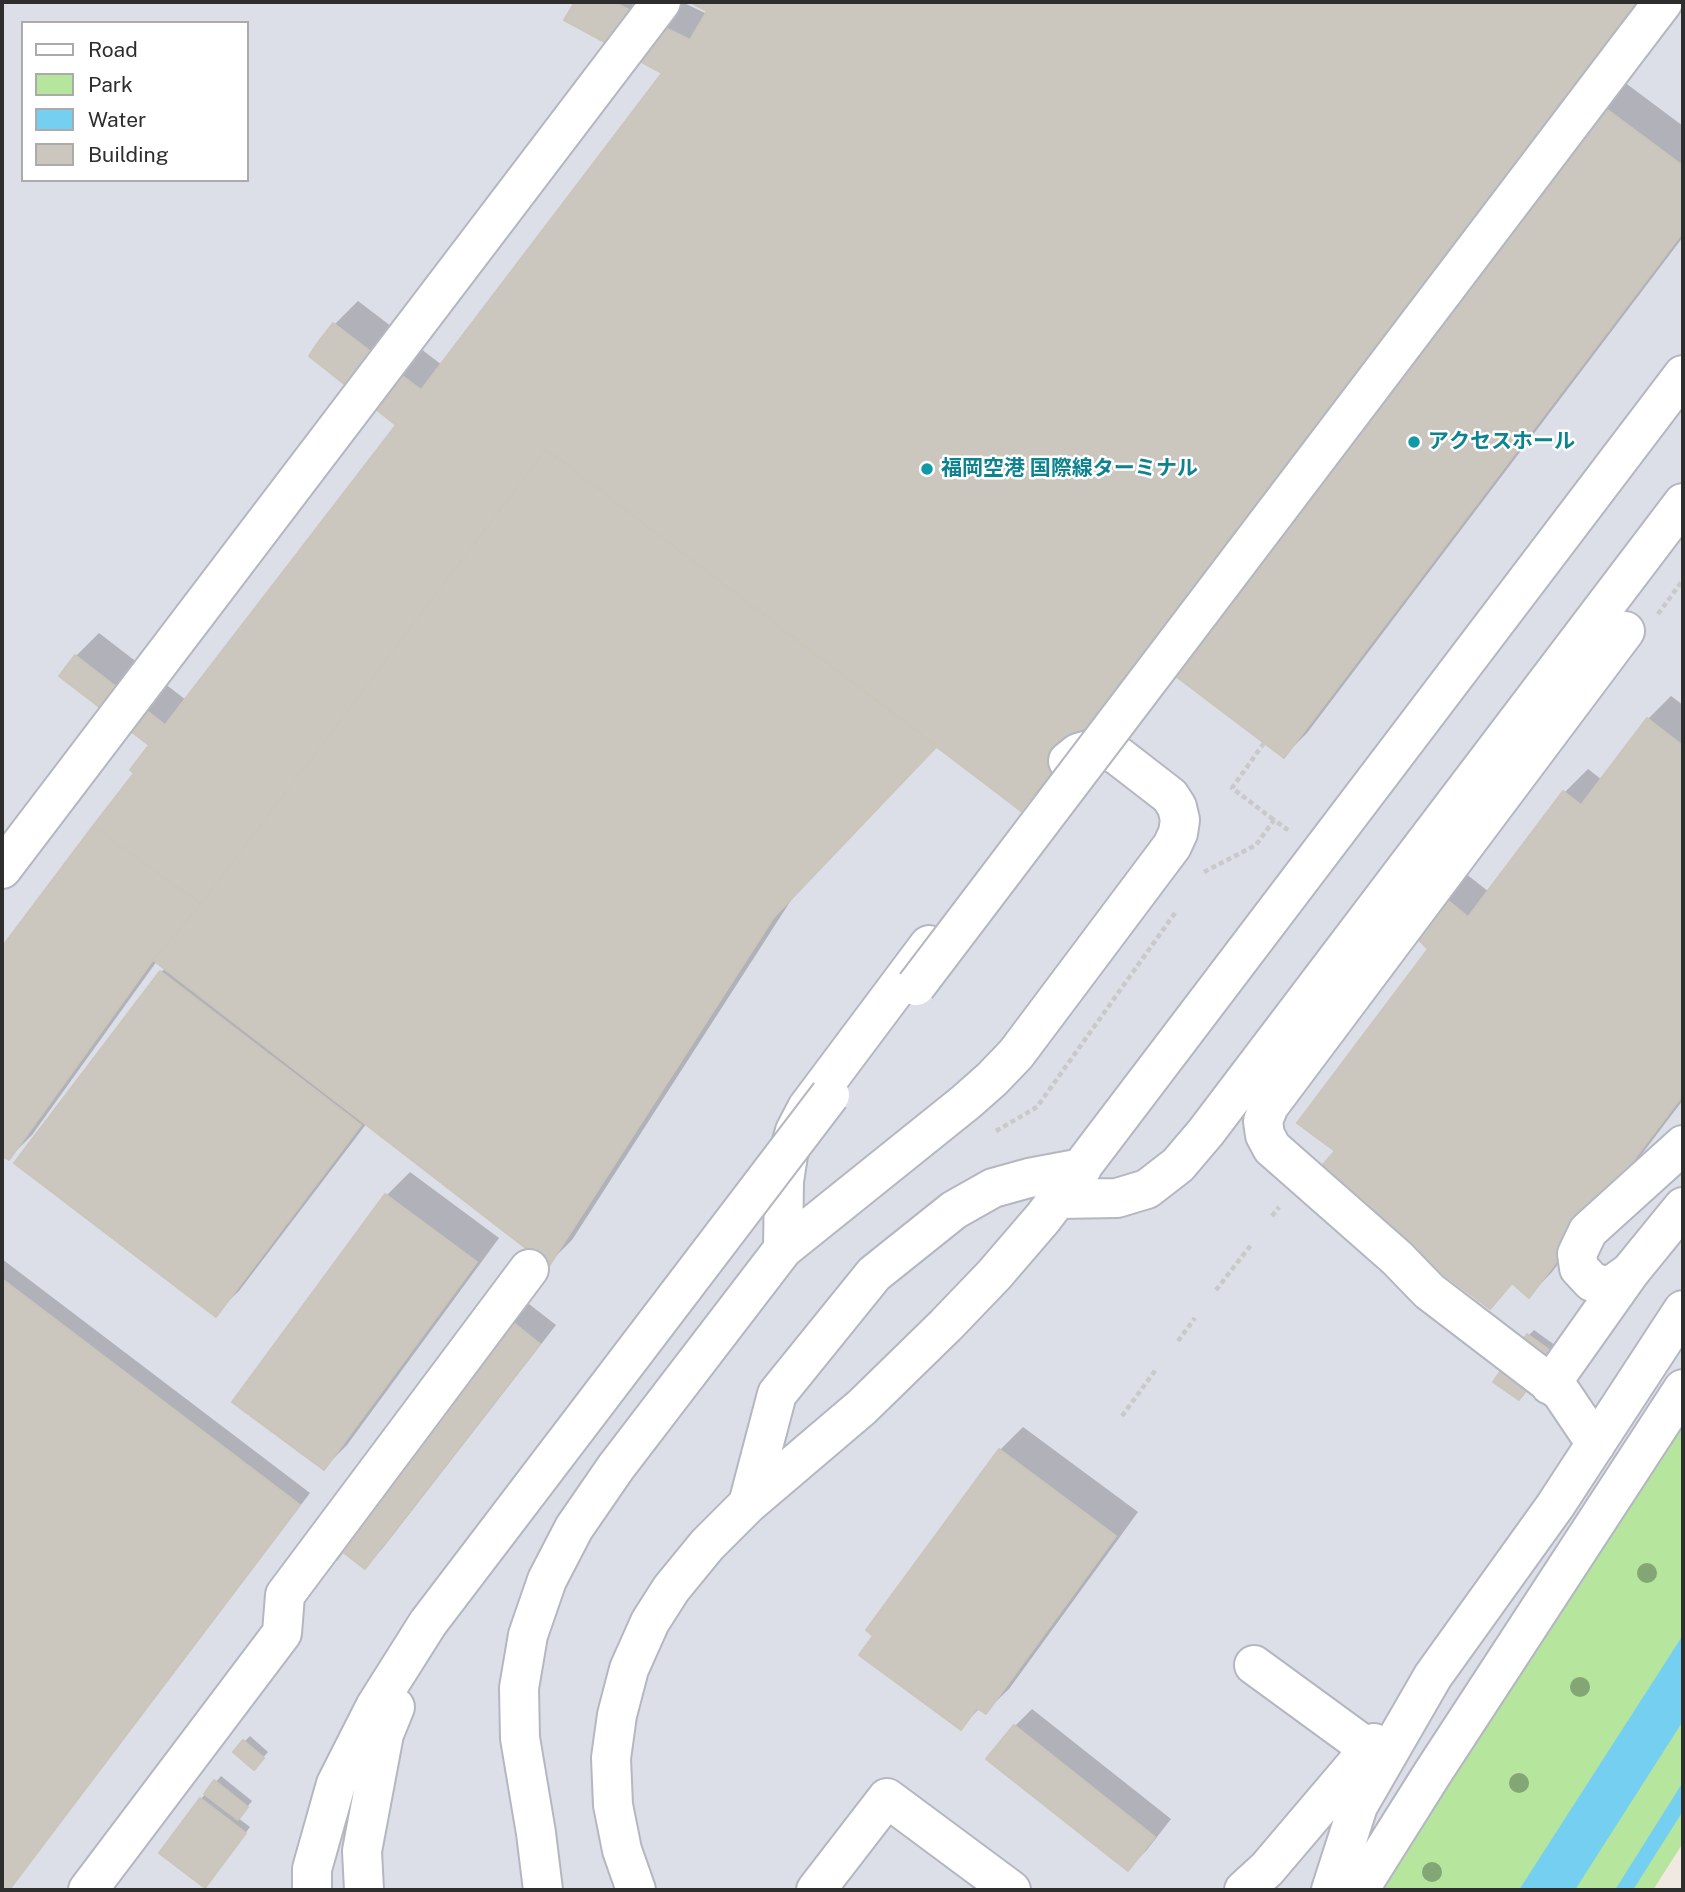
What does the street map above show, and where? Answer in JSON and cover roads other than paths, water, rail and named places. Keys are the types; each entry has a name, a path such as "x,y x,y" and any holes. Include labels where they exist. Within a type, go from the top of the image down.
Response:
{"street":[{"path":"2,828 628,2"},
{"path":"2,869 661,2"},
{"path":"312,1890 312,1869 336,1784 375,1707 428,1623 916,986 1663,2"},
{"path":"636,1890 622,1850 613,1805 611,1758 617,1715 629,1669 650,1622 671,1589 707,1545 748,1504 862,1407 906,1364 1044,1218 1683,375"},
{"path":"1058,1199 1117,1198 1147,1189 1178,1165 1206,1132 1683,503"},
{"path":"1596,1444 1561,1392 1429,1291 1397,1258 1272,1148 1265,1135 1263,1121 1269,1106 1625,631"},
{"path":"543,1890 520,1738 519,1688 528,1634 547,1580 574,1528 616,1466 783,1248 992,1079 1016,1054 1172,846 1180,820 1177,807 1170,796 1117,755 1105,749 1092,749 1078,753 1066,762 807,1108 795,1131 788,1155 784,1181 783,1248"},
{"path":"1630,1272 1609,1287 1592,1282 1579,1268 1577,1254 1588,1231 1683,1145"},
{"path":"748,1504 777,1394 874,1274 954,1210 993,1188 1082,1168"},
{"path":"1550,1385 1630,1272 1683,1207"},
{"path":"88,1890 282,1633 285,1595 529,1269"},
{"path":"1244,1890 1267,1869 1433,1676 1555,1506 1683,1310"},
{"path":"1359,1890 1683,1389"},
{"path":"364,1890 362,1851 384,1734 428,1623"},
{"path":"1254,1665 1369,1749"},
{"path":"1331,1890 1358,1806 1433,1676"},
{"path":"816,1890 887,1798 1011,1890"}],"water":[{"path":"1683,1635 1683,1721 1575,1890 1519,1890"},
{"path":"1683,1782 1683,1811 1633,1890 1615,1890"}],"place":[{"name":"アクセスホール","path":"1414,442"},
{"name":"福岡空港 国際線ターミナル","path":"927,469"}]}
